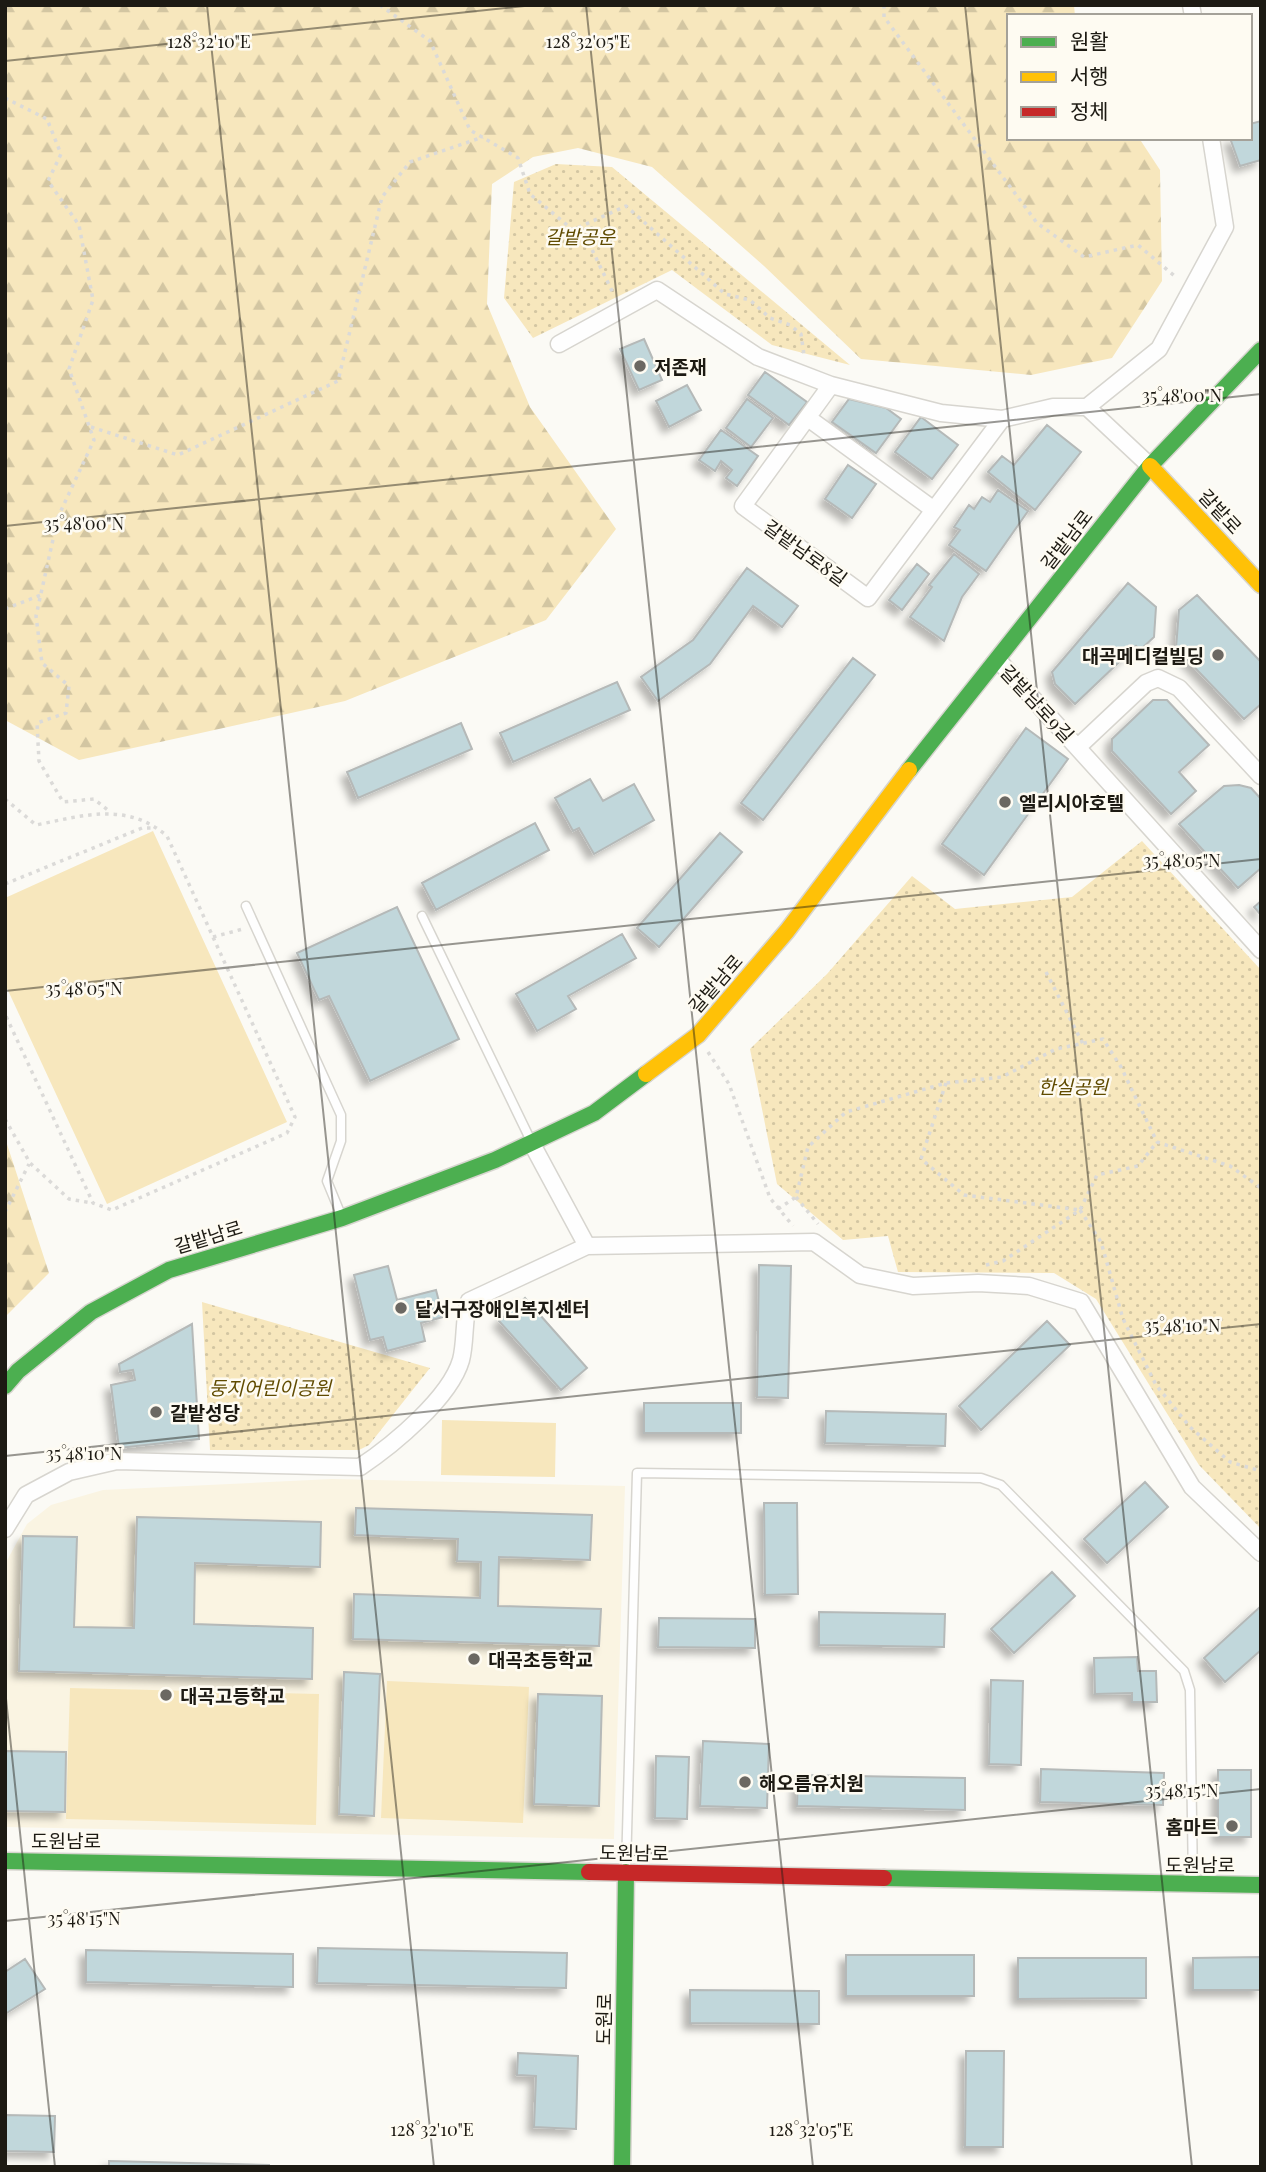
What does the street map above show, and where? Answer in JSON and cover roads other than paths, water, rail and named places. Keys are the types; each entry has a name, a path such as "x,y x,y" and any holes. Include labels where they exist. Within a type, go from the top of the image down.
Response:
{"main road":[{"name":"갈밭남로","path":"5,1386 18,1371 91,1312 169,1270 342,1217 532,1144 594,1114 698,1035 787,931 876,812 1150,466 1261,349"},
{"name":"갈밭로","path":"1150,466 1261,585"},
{"name":"도원남로","path":"5,1861 1261,1885"},
{"name":"도원로","path":"622,2167 626,1872"}],"street":[{"path":"559,344 657,290 758,357 831,385 941,413 1002,419 1053,407 1087,407 1159,349 1225,227 1211,140"},
{"name":"갈밭남로8길","path":"831,385 743,506 868,598 1002,419"},
{"path":"1087,407 1150,466"},
{"path":"808,418 934,510"},
{"name":"갈밭남로9길","path":"998,660 1079,746 1261,950"},
{"name":"갈밭남로9길","path":"1079,746 1146,683 1158,678 1179,688 1261,776"},
{"path":"532,1144 587,1246"},
{"path":"5,1530 26,1494 69,1472 117,1461 360,1467 378,1455 453,1383 461,1358 464,1318 469,1301 587,1246 814,1242 860,1275 914,1286 978,1283 1029,1286 1081,1302 1192,1487 1261,1553"}],"lane":[{"path":"246,906 341,1115 341,1141 327,1181 342,1217"},
{"path":"422,916 532,1144"},
{"path":"626,1872 637,1473 981,1478 1001,1485 1184,1671 1190,1690 1193,1884"}],"place":[{"name":"저존재","path":"640,366"},
{"name":"대곡메디컬빌딩","path":"1218,655"},
{"name":"엘리시아호텔","path":"1005,802"},
{"name":"달서구장애인복지센터","path":"401,1308"},
{"name":"갈밭성당","path":"156,1412"},
{"name":"대곡초등학교","path":"474,1659"},
{"name":"대곡고등학교","path":"166,1695"},
{"name":"해오름유치원","path":"745,1782"},
{"name":"홈마트","path":"1232,1826"}],"park label":[{"name":"갈밭공운","path":"580,236"},
{"name":"한실공원","path":"1073,1086"},
{"name":"둥지어린이공원","path":"270,1387"}]}
